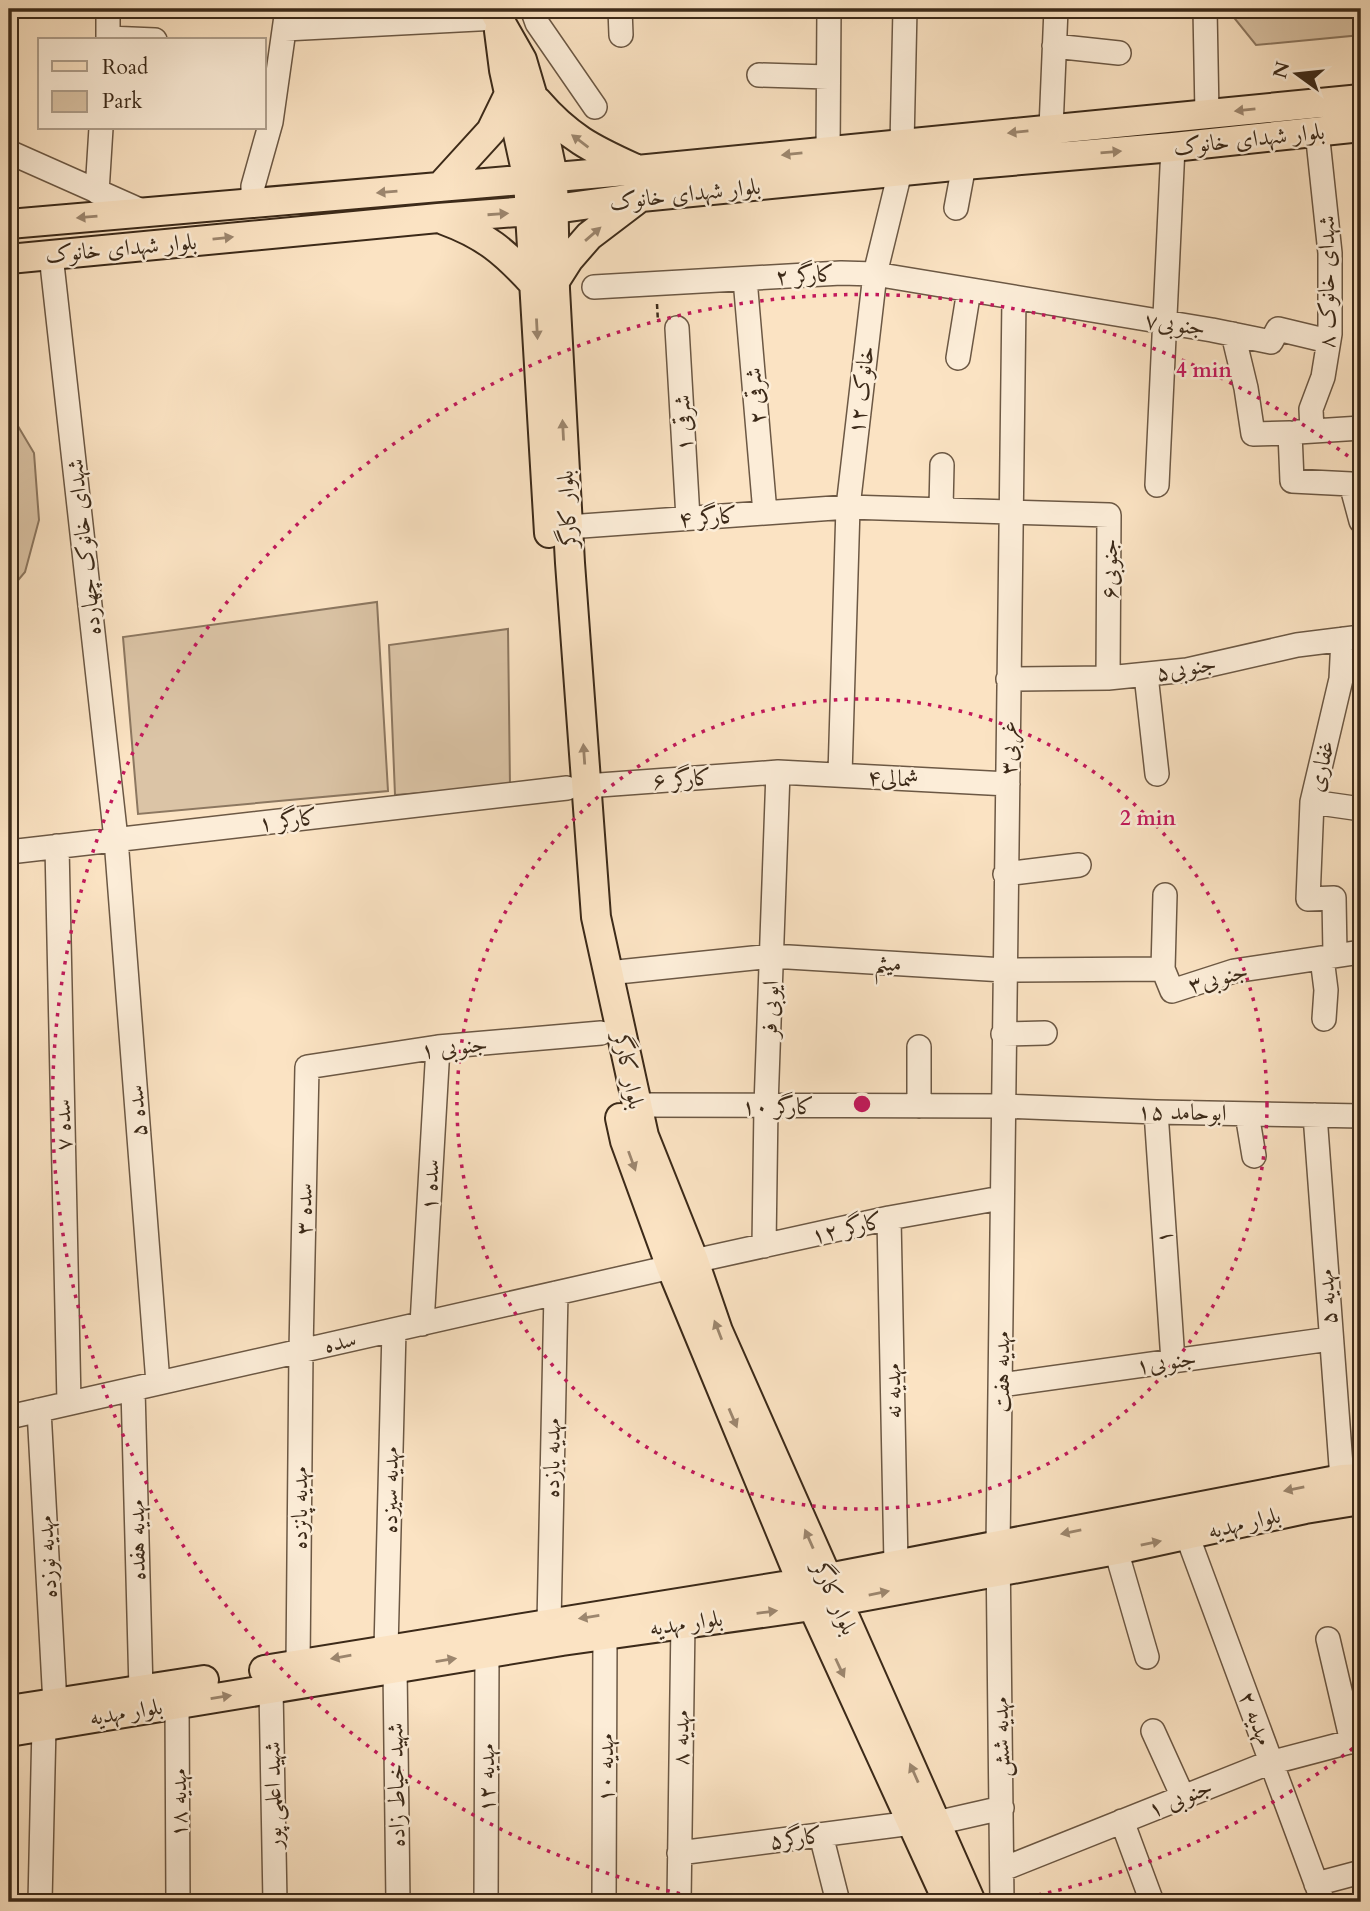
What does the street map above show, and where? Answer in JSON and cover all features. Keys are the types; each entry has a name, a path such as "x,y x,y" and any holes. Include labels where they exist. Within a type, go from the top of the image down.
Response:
{"main road":[{"name":"بلوار کارگر","path":"495,13 504,70 522,95 545,138 540,178 551,564 577,787 596,918 643,1136 682,1264"},
{"path":"438,218 470,229 545,282 639,183 522,95 440,187"},
{"name":"بلوار شهدای خانوک","path":"9,259 543,210 639,183 828,151 1361,99"},
{"name":"بلوار شهدای خانوک","path":"9,224 540,178 639,183 900,172 1361,127"},
{"name":"بلوار کارگر","path":"545,282 568,527 577,787 577,920 625,1141 682,1264 718,1331 819,1592 924,1823 971,1902"},
{"name":"بلوار مهدیه","path":"9,1710 50,1715 177,1704 271,1689 549,1623 645,1618 819,1592 999,1559 1351,1479"},
{"name":"بلوار مهدیه","path":"9,1732 50,1715 141,1690 298,1664 487,1653 605,1634 645,1618 683,1622 819,1592 897,1564 1116,1550 1306,1509 1361,1500"},
{"name":"بلوار کارگر","path":"924,1823 948,1902"}],"street":[{"path":"108,9 108,38"},
{"path":"531,9 537,23 595,107"},
{"path":"620,9 621,35"},
{"path":"828,151 829,9"},
{"path":"902,144 905,9"},
{"path":"1051,128 1056,9"},
{"path":"1205,9 1207,114"},
{"path":"253,203 253,186 271,122 280,33 495,13"},
{"path":"1054,46 1119,53"},
{"path":"759,75 828,77"},
{"path":"97,192 102,130"},
{"name":"شهدای خانوک ۸","path":"1317,131 1330,253 1328,341 1323,377 1301,432 1292,481 1351,484 1361,519"},
{"path":"1157,485 1173,147"},
{"path":"9,152 144,212"},
{"path":"956,208 964,165"},
{"name":"خانوک ۱۲","path":"840,775 848,507 875,274 900,172"},
{"name":"شهدای خانوک چهارده","path":"51,255 116,839"},
{"name":"کارگر ۲","path":"594,287 841,273 875,274 1014,298"},
{"name":"شرقی ۲","path":"745,279 765,513"},
{"path":"958,358 969,290"},
{"name":"جنوبی۷","path":"1014,298 1271,342 1278,329 1328,341"},
{"name":"غربی۳","path":"1001,1198 1014,298"},
{"name":"شرقی ۱","path":"677,328 688,518"},
{"path":"1233,334 1246,388 1253,434 1361,429"},
{"path":"941,508 942,464"},
{"name":"کارگر ۴","path":"568,527 848,507 1011,510"},
{"name":"جنوبی۶","path":"1011,510 1109,515 1108,678"},
{"name":"جنوبی۵","path":"1008,679 1108,678 1187,670 1297,645 1352,638"},
{"name":"غفاری","path":"1352,638 1311,802 1361,809"},
{"path":"1146,674 1157,774"},
{"name":"کارگر ۶","path":"577,787 778,772"},
{"name":"شمالی۴","path":"778,772 1008,784"},
{"name":"ایوبی فر","path":"764,1246 766,1106 778,772"},
{"name":"کارگر ۱","path":"9,852 577,787"},
{"path":"1311,802 1308,899 1334,898 1324,1019"},
{"name":"سده ۵","path":"116,839 158,1383"},
{"name":"سده ۷","path":"57,846 69,1403"},
{"path":"1005,874 1079,865"},
{"path":"1163,970 1165,895"},
{"name":"جنوبی۳","path":"1004,970 1163,970 1172,991 1234,971 1361,952"},
{"name":"میثم","path":"608,973 772,956 1004,970"},
{"name":"۱ جنوبی","path":"307,1067 438,1047 601,1033"},
{"path":"1003,1034 1045,1033"},
{"name":"سده ۱","path":"422,1324 438,1047"},
{"path":"919,1047 919,1106"},
{"name":"سده ۳","path":"301,1351 307,1067"},
{"name":"کارگر ۱۰","path":"637,1105 1002,1106"},
{"name":"ابوحامد ۱۵","path":"1002,1106 1361,1116"},
{"name":"۱","path":"1156,1112 1173,1361"},
{"path":"1247,1114 1254,1156"},
{"name":"مهدیه ۵","path":"1315,1115 1330,1339 1351,1479"},
{"name":"کارگر ۱۲","path":"682,1264 889,1218 1001,1198"},
{"name":"مهدیه هفت","path":"999,1559 1001,1198"},
{"name":"مهدیه نه","path":"889,1218 897,1564"},
{"name":"سده","path":"9,1417 682,1264"},
{"name":"مهدیه یازده","path":"549,1623 556,1293"},
{"name":"مهدیه سیزده","path":"391,1659 394,1330"},
{"name":"جنوبی۱","path":"1002,1385 1330,1339"},
{"name":"مهدیه پانزده","path":"298,1664 301,1351"},
{"name":"مهدیه هفده","path":"133,1389 141,1690"},
{"name":"مهدیه نوزده","path":"39,1410 50,1715 40,1902"},
{"name":"مهدیه ۲","path":"1187,1535 1319,1893"},
{"path":"1116,1550 1147,1657"},
{"name":"مهدیه شش","path":"999,1559 1002,1902"},
{"name":"مهدیه ۸","path":"679,1902 683,1622"},
{"name":"مهدیه ۱۰","path":"604,1902 605,1634"},
{"path":"1328,1639 1357,1740"},
{"name":"مهدیه ۱۲","path":"486,1902 487,1653"},
{"name":"شهید خیاط زاده","path":"391,1659 398,1902"},
{"name":"شهید اعلمی پور","path":"271,1689 275,1902"},
{"name":"مهدیه ۱۸","path":"177,1704 178,1902"},
{"path":"1153,1731 1182,1797"},
{"name":"۱ جنوبی","path":"1003,1869 1272,1763 1357,1740"},
{"name":"کارگر۵","path":"679,1853 924,1823 1002,1808"},
{"path":"1122,1821 1152,1902"},
{"path":"821,1835 838,1902"},
{"path":"1319,1893 1361,1872"}],"path":[{"path":"656,284 658,330 677,328"}],"green space":[{"path":"1227,9 1361,9 1361,35 1256,45"},
{"path":"9,411 34,453 39,520 25,572 9,591"},
{"path":"377,602 388,791 138,814 123,637"},
{"path":"508,629 510,786 395,795 389,645"}]}
